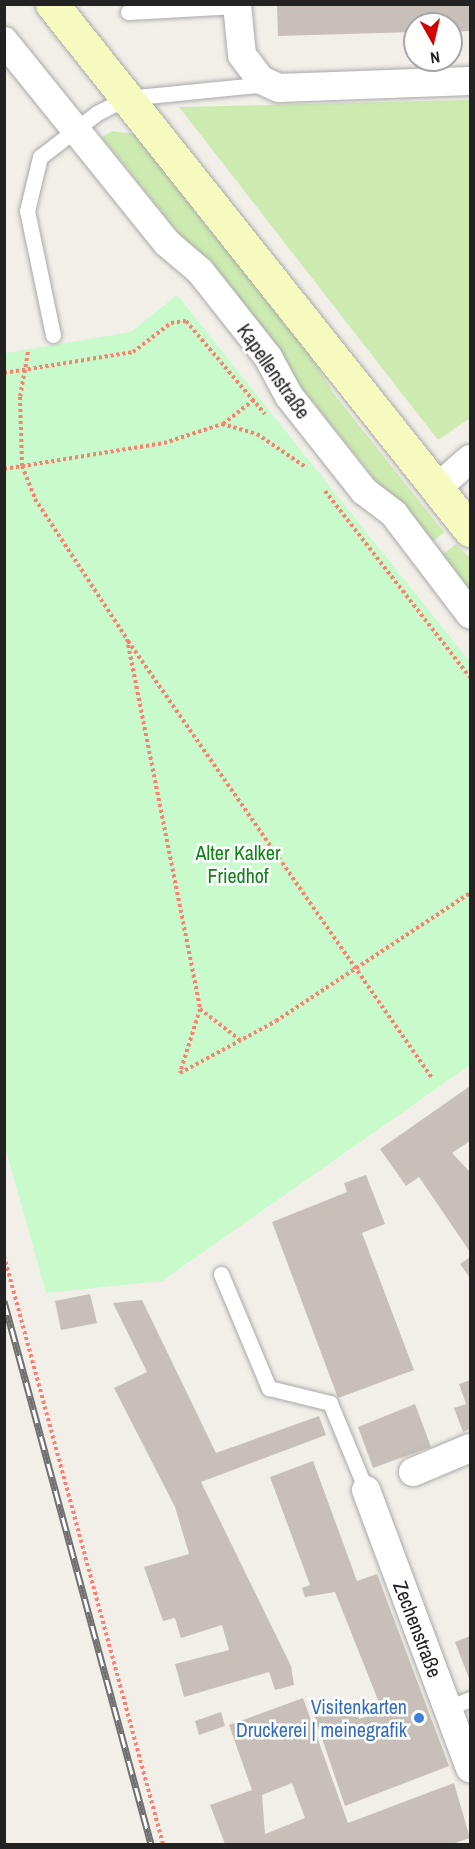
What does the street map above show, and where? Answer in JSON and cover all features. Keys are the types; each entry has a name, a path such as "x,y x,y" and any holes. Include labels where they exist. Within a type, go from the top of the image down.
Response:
{"main road":[{"path":"52,4 471,530"}],"street":[{"path":"237,5 242,55 249,69 270,84 471,81"},
{"name":"Kapellenstraße","path":"4,41 167,243 200,271 364,491 394,514 471,614"},
{"path":"437,488 471,459"},
{"path":"413,1472 471,1448"},
{"name":"Zechenstraße","path":"366,1490 459,1703 471,1768"}],"lane":[{"path":"128,12 237,5"},
{"path":"53,335 27,211 40,157 74,130 127,98 195,87 270,84"},
{"path":"220,1274 269,1388 330,1403 366,1490"}],"path":[{"path":"4,373 133,352 171,323 186,321 267,417"},
{"path":"28,352 24,369 22,466 35,499 263,838 359,966 432,1078"},
{"path":"4,469 164,443 222,424 280,380"},
{"path":"222,424 257,434 307,468"},
{"path":"287,442 314,477"},
{"path":"321,486 471,677"},
{"path":"127,639 200,1009 180,1073 240,1040 359,966 471,892"},
{"path":"200,1009 240,1040"},
{"path":"4,1256 163,1845"}],"green space":[{"path":"470,100 470,418 438,440 179,107"},
{"path":"112,131 136,134 309,353 334,394 444,532 428,546 102,137"},
{"name":"Alter Kalker Friedhof","path":"177,295 470,662 470,1065 162,1281 46,1293 4,1143 5,353 131,332"},
{"path":"456,544 470,558 470,599 438,558"}],"building":[{"path":"277,4 470,4 470,31 463,31 463,12 403,12 403,32 278,36"},
{"path":"470,1086 470,1141 452,1153 470,1172 470,1252 419,1177 406,1186 380,1149"},
{"path":"366,1175 385,1224 362,1233 414,1370 338,1398 272,1222 347,1192 344,1183"},
{"path":"470,1257 470,1278 460,1264"},
{"path":"90,1294 97,1323 61,1330 55,1301"},
{"path":"142,1300 216,1453 319,1416 326,1435 201,1482 291,1666 294,1685 275,1690 269,1672 184,1697 175,1664 229,1650 222,1625 181,1638 175,1618 163,1621 144,1567 189,1554 175,1507 114,1388 147,1372 113,1303"},
{"path":"470,1380 470,1429 463,1432 454,1408 466,1404 459,1384"},
{"path":"415,1404 431,1447 373,1468 358,1427"},
{"path":"313,1461 357,1581 377,1574 449,1766 345,1806 314,1715 345,1703 348,1710 355,1707 359,1719 382,1710 335,1592 305,1597 302,1588 310,1585 270,1477"},
{"path":"470,1636 470,1681 455,1642"},
{"path":"303,1698 348,1823 454,1783 470,1838 452,1844 225,1844 210,1805 252,1790 229,1725","holes":["292,1783 305,1818 265,1834 262,1795"]},
{"path":"221,1712 225,1726 199,1735 195,1721"}],"railway":[{"path":"4,1301 151,1844"}],"place":[{"name":"Visitenkarten Druckerei | meinegrafik","path":"419,1718"}]}
